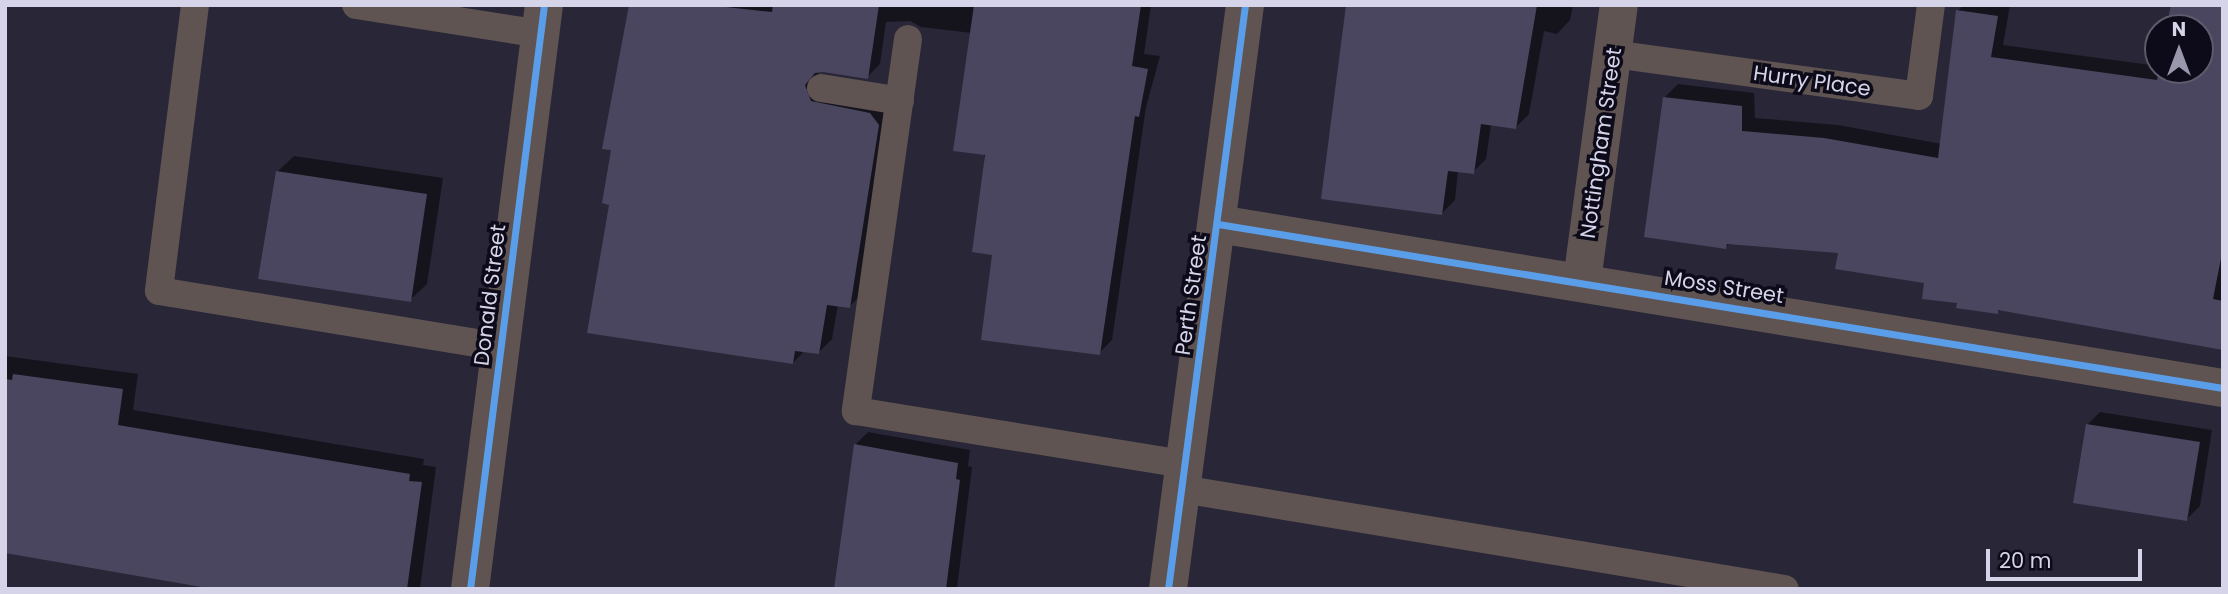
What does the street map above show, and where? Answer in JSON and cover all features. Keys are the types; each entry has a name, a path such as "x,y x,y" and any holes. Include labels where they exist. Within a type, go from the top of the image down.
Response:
{"street":[{"name":"Perth Street","path":"1168,589 1245,5"},
{"name":"Nottingham Street","path":"1581,281 1619,5"},
{"name":"Donald Street","path":"470,589 542,20"},
{"name":"Moss Street","path":"1218,224 1581,281 2223,388"}],"lane":[{"path":"195,5 159,291 501,347"},
{"path":"356,5 542,20"},
{"name":"Hurry Place","path":"1613,54 1919,96 1931,5"},
{"path":"908,39 856,411 1183,477 1785,589"},
{"path":"821,88 900,101"}],"building":[{"path":"629,5 708,5 772,12 773,5 879,5 868,79 823,72 815,73 805,85 811,101 870,113 879,125 850,308 827,305 819,354 795,351 793,364 587,333 609,205 602,203 611,150 602,149"},
{"path":"974,5 1141,5 1132,66 1148,69 1139,117 1135,116 1100,355 981,340 992,255 972,252 985,155 953,151"},
{"path":"1346,5 1537,5 1516,129 1481,124 1474,174 1448,171 1442,215 1321,199"},
{"path":"2171,5 2223,5 2223,248 2213,299 2223,301 2223,350 1998,310 1998,314 1956,308 1957,303 1922,299 1924,283 1835,269 1838,253 1727,244 1726,249 1644,237 1663,97 1742,106 1742,131 1824,138 1938,158 1956,10 1998,16 1991,57 2144,78 2144,84 2214,84 2214,14 2169,14"},
{"path":"276,171 427,194 411,302 258,279"},
{"path":"13,374 123,389 118,425 410,474 409,481 422,482 407,589 213,589 5,553 5,379 12,380"},
{"path":"2086,424 2200,442 2187,521 2073,503"},
{"path":"854,444 958,463 956,479 960,480 946,589 834,589"}],"cycle path":[{"path":"470,589 544,5"},
{"path":"1168,589 1245,5"},
{"path":"1218,224 2223,388"}]}
